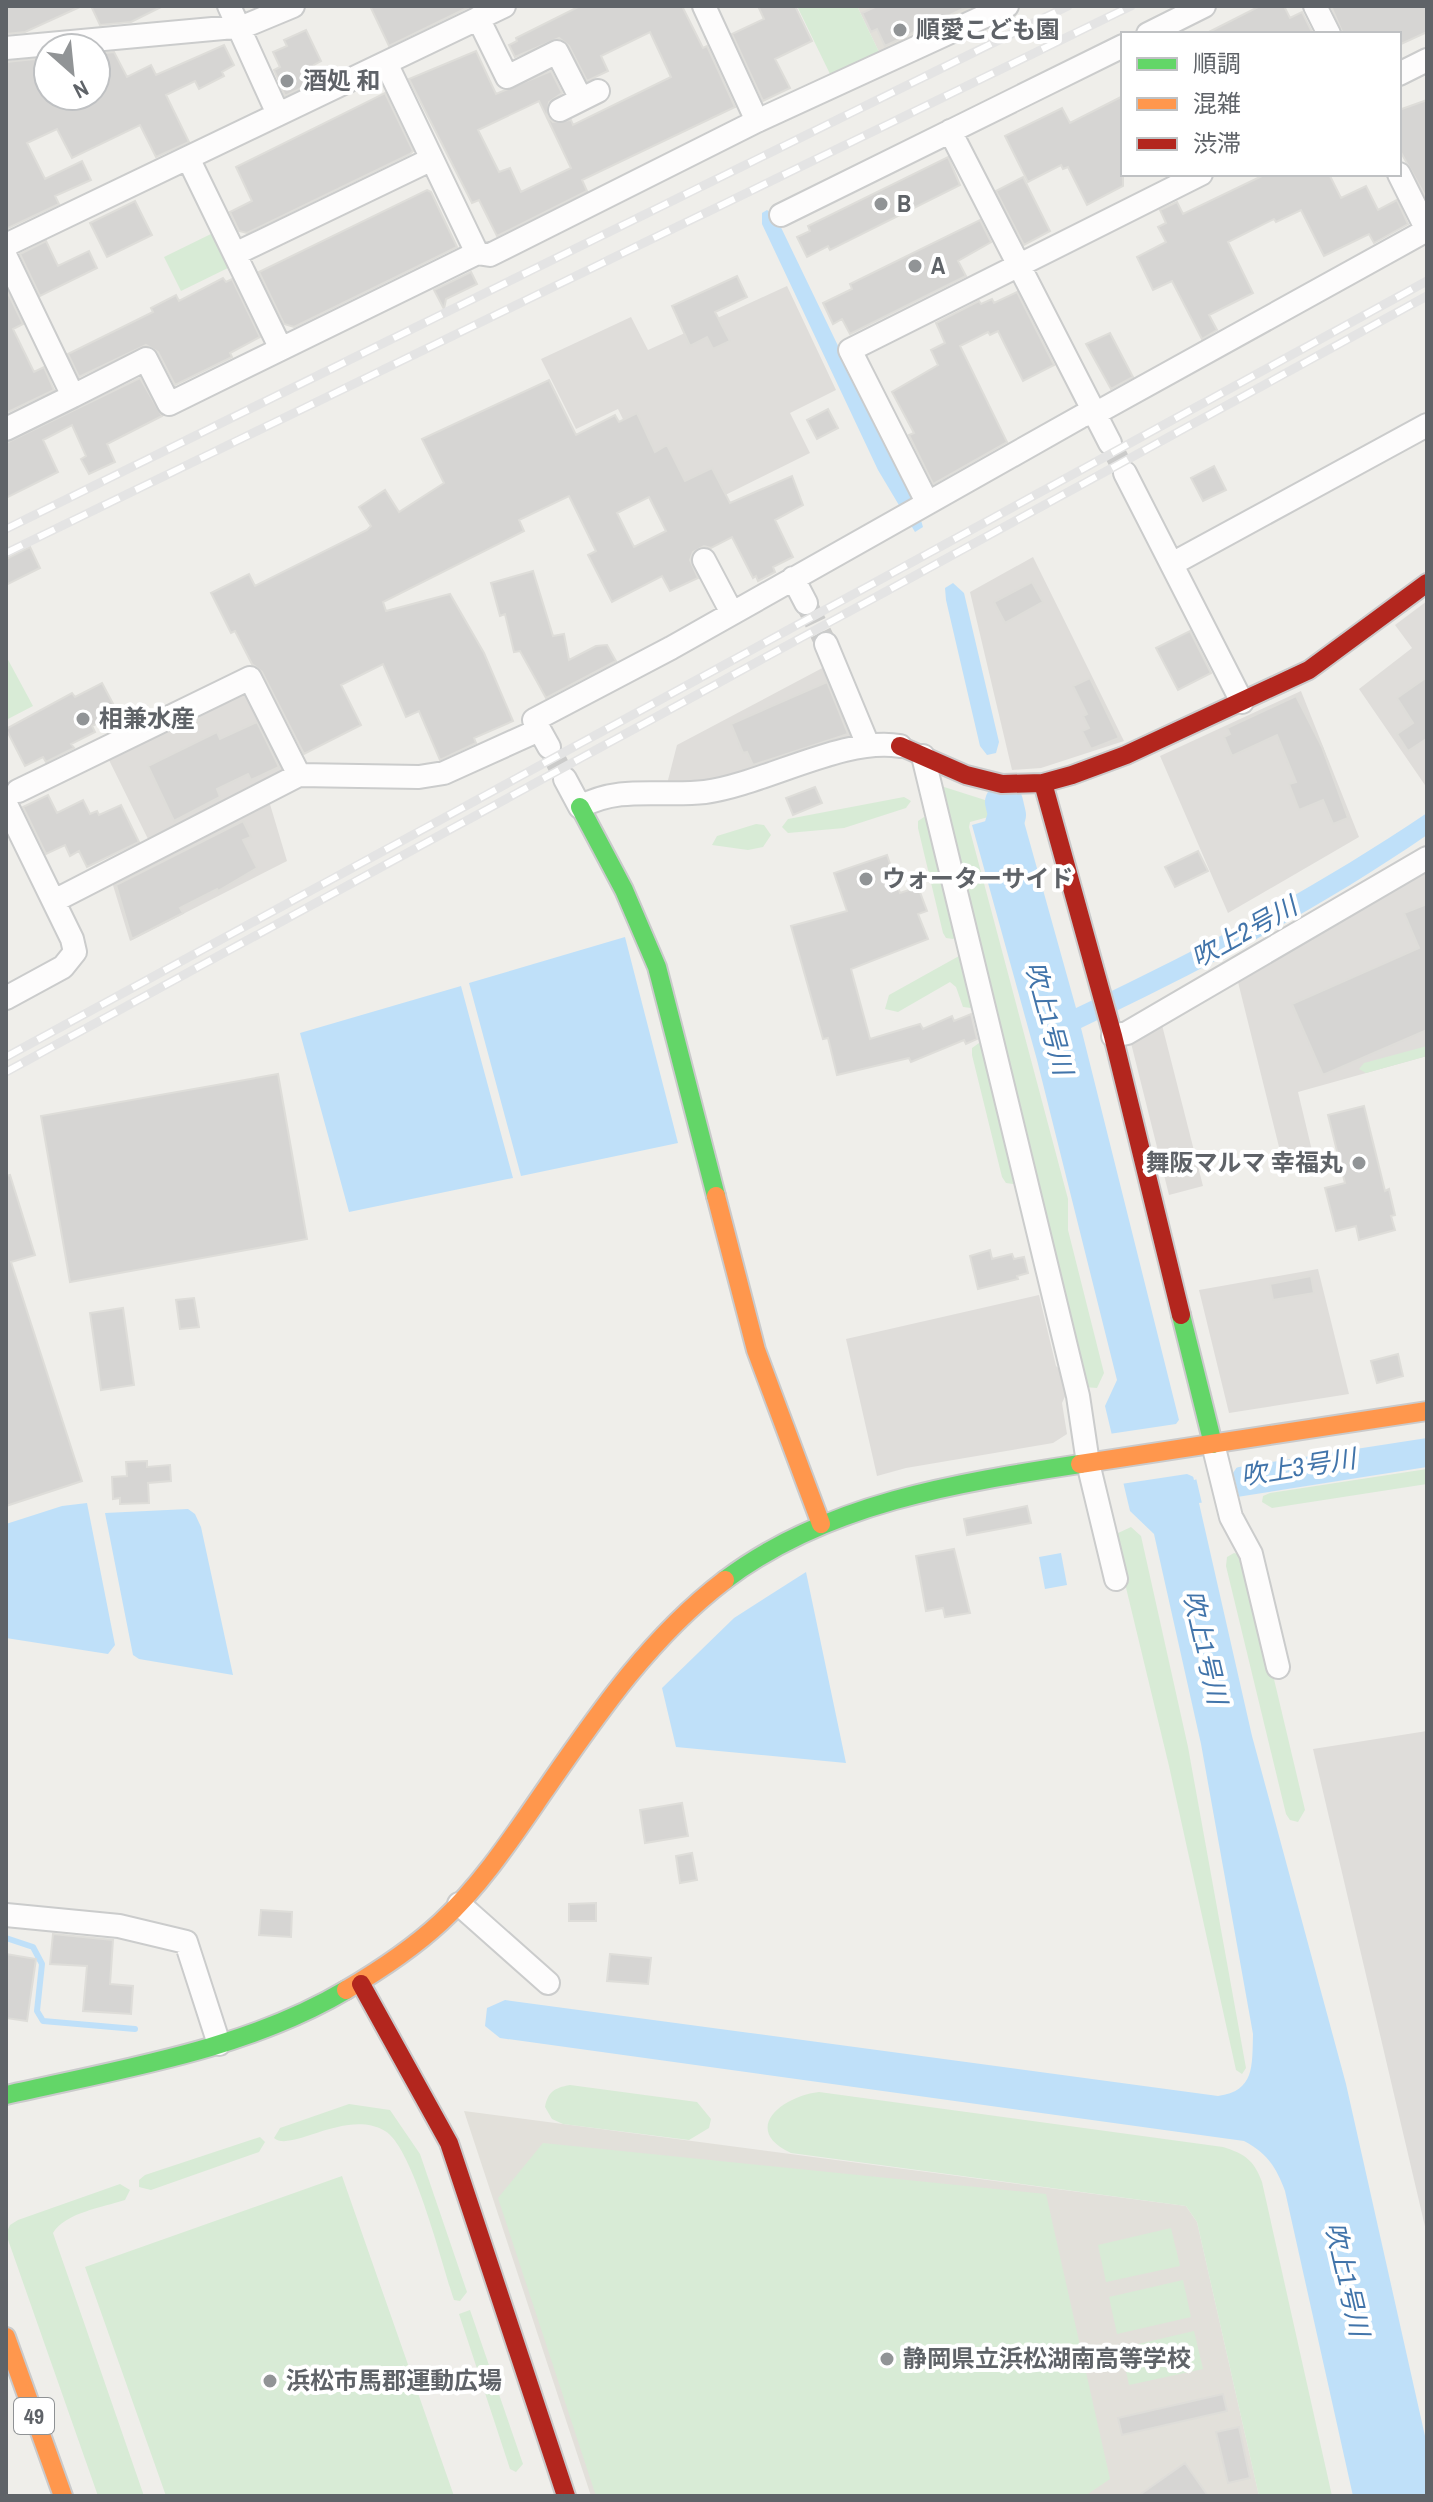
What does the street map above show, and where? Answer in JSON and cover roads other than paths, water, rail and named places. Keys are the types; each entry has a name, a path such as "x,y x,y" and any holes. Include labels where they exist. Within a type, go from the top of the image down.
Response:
{"street":[{"path":"229,6 278,114"},
{"path":"6,48 239,27 293,6"},
{"path":"6,245 504,6"},
{"path":"704,6 757,121"},
{"path":"6,429 146,359 169,404 477,253 490,255 757,121 1007,6"},
{"path":"1152,32 1204,6"},
{"path":"1315,6 1328,32"},
{"path":"478,18 507,77 557,52 589,95 560,110"},
{"path":"781,215 1121,47"},
{"path":"1401,73 1427,60"},
{"path":"386,63 477,253"},
{"path":"950,131 1110,443"},
{"path":"188,158 281,349"},
{"path":"235,254 432,159"},
{"path":"915,509 850,350 1197,176"},
{"path":"54,901 299,775 407,777 444,773 544,738 534,720 1427,230 1400,176"},
{"path":"6,257 73,396"},
{"path":"1172,564 1427,425"},
{"path":"1125,473 1242,702"},
{"path":"704,560 732,613"},
{"path":"793,578 806,603"},
{"path":"580,807 604,794 721,789 868,745 900,746 983,780 1021,785 1043,783 1126,755 1323,662 1427,583"},
{"path":"826,644 868,745"},
{"path":"6,998 72,958 75,945 12,797 250,678 299,775"},
{"path":"923,756 1078,1396 1088,1463 1116,1579"},
{"path":"565,779 624,890 657,967 756,1350 781,1424 821,1524"},
{"path":"1043,783 1112,1030 1228,1506 1251,1554 1278,1667"},
{"path":"1112,1030 1127,1033 1427,858"},
{"path":"6,2095 219,2044 292,2020 361,1984 408,1951 459,1904 504,1850 621,1679 648,1646 711,1589 771,1550 821,1524 913,1494 1088,1463 1427,1411"},
{"path":"459,1904 548,1983"},
{"path":"6,1915 119,1926 186,1942 219,2044"},
{"path":"361,1984 449,2143 566,2496"},
{"name":"49","path":"6,2337 63,2496"}],"water":[{"path":"767,210 776,217 919,514 923,527 915,532 878,470 762,224 762,213"},
{"path":"953,583 964,593 999,742 996,753 987,755 980,746 946,600 945,588"},
{"path":"1021,811 1076,1008 1255,917 1427,813 1427,835 1344,889 1214,962 1081,1028 1194,1480 1239,1467 1427,1438 1427,1467 1199,1503 1252,1736 1346,2084 1427,2445 1427,2496 1353,2496 1285,2191 1270,2162 1259,2150 1244,2141 500,2038 485,2026 487,2008 505,2000 1218,2096 1239,2089 1249,2075 1253,2034 1201,1744 1154,1534 1130,1511 1105,1406 1117,1380 1037,1060 972,825"},
{"path":"625,937 678,1143 521,1176 469,983"},
{"path":"461,986 513,1178 349,1212 300,1033"},
{"path":"87,1503 115,1645 108,1654 6,1638 6,1524 62,1506"},
{"path":"188,1509 195,1514 201,1527 233,1675 139,1659 133,1655 105,1513"},
{"path":"1061,1553 1067,1585 1045,1589 1039,1557"},
{"path":"806,1572 846,1763 676,1747 662,1688 734,1618"}],"waterway":[{"name":"吹上1号川","path":"1004,802 1007,815 1001,834 1010,865"},
{"path":"6,1938 33,1947 42,1964 37,2011 43,2021 135,2029"}],"tunnel":[{"path":"1110,443 1125,473"},
{"path":"806,603 826,644"},
{"path":"549,747 565,779"}],"railway":[{"path":"6,529 1068,6"},
{"path":"6,553 1131,6"},
{"path":"6,1057 1427,281"},
{"path":"6,1072 1427,296"}],"place":[{"name":"順愛こども園","path":"900,30"},
{"name":"酒処 和","path":"287,81"},
{"name":"B","path":"881,204"},
{"name":"A","path":"915,266"},
{"name":"相兼水産","path":"83,719"},
{"name":"ウォーターサイド","path":"866,879"},
{"name":"舞阪マルマ 幸福丸","path":"1359,1163"},
{"name":"静岡県立浜松湖南高等学校","path":"887,2359"},
{"name":"浜松市馬郡運動広場","path":"270,2381"}],"water label":[{"name":"吹上2号川","path":"1244,932"},
{"name":"吹上3号川","path":"1298,1467"}]}
